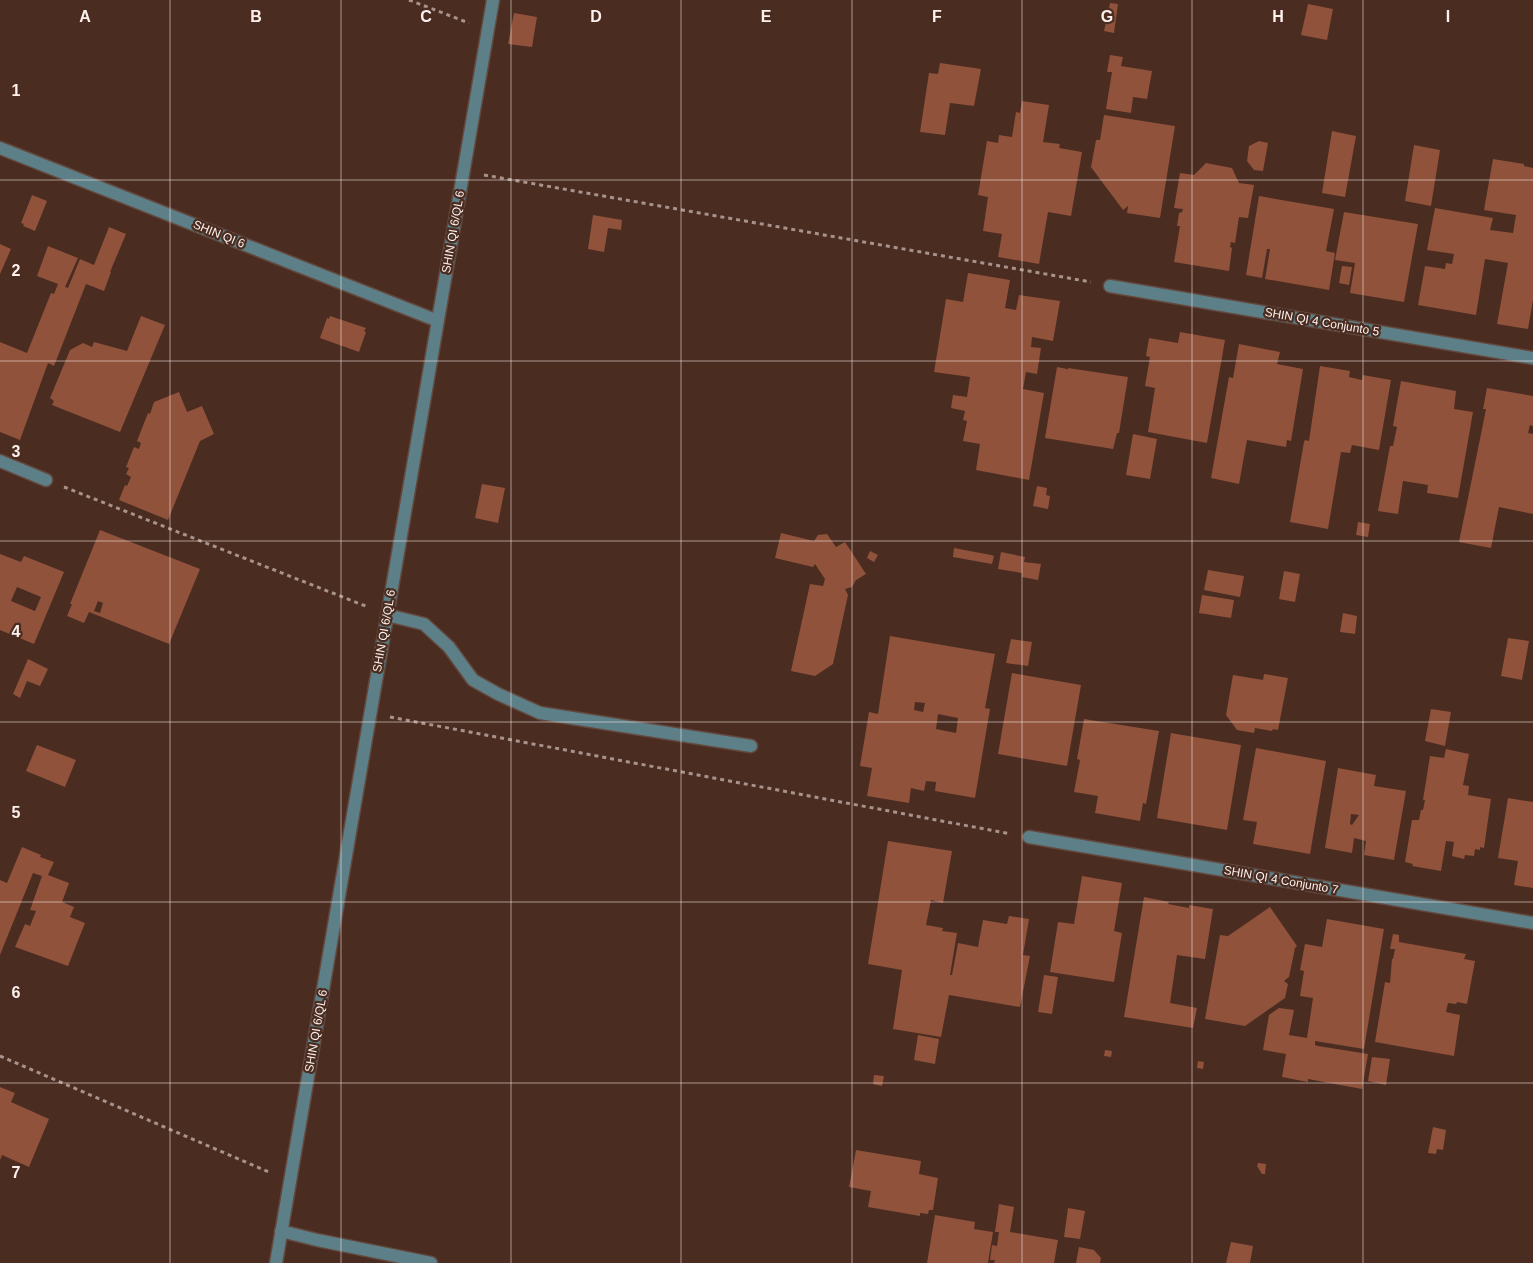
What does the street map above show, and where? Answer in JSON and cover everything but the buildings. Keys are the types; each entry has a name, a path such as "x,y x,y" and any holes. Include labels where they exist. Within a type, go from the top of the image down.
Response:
{"street":[{"name":"SHIN QI 6/QL 6","path":"276,1263 493,0"},
{"name":"SHIN QI 6","path":"0,148 438,321"},
{"name":"SHIN QI 4 Conjunto 5","path":"1110,286 1533,358"},
{"path":"0,462 46,480"},
{"path":"387,615 424,624 449,647 474,680 498,694 540,713 751,746"},
{"name":"SHIN QI 4 Conjunto 7","path":"1029,837 1533,923"},
{"path":"281,1231 431,1263"}],"path":[{"path":"409,0 488,31"},
{"path":"464,171 1110,286"},
{"path":"46,480 387,615"},
{"path":"370,714 1029,837"},
{"path":"0,1056 290,1181"}]}
